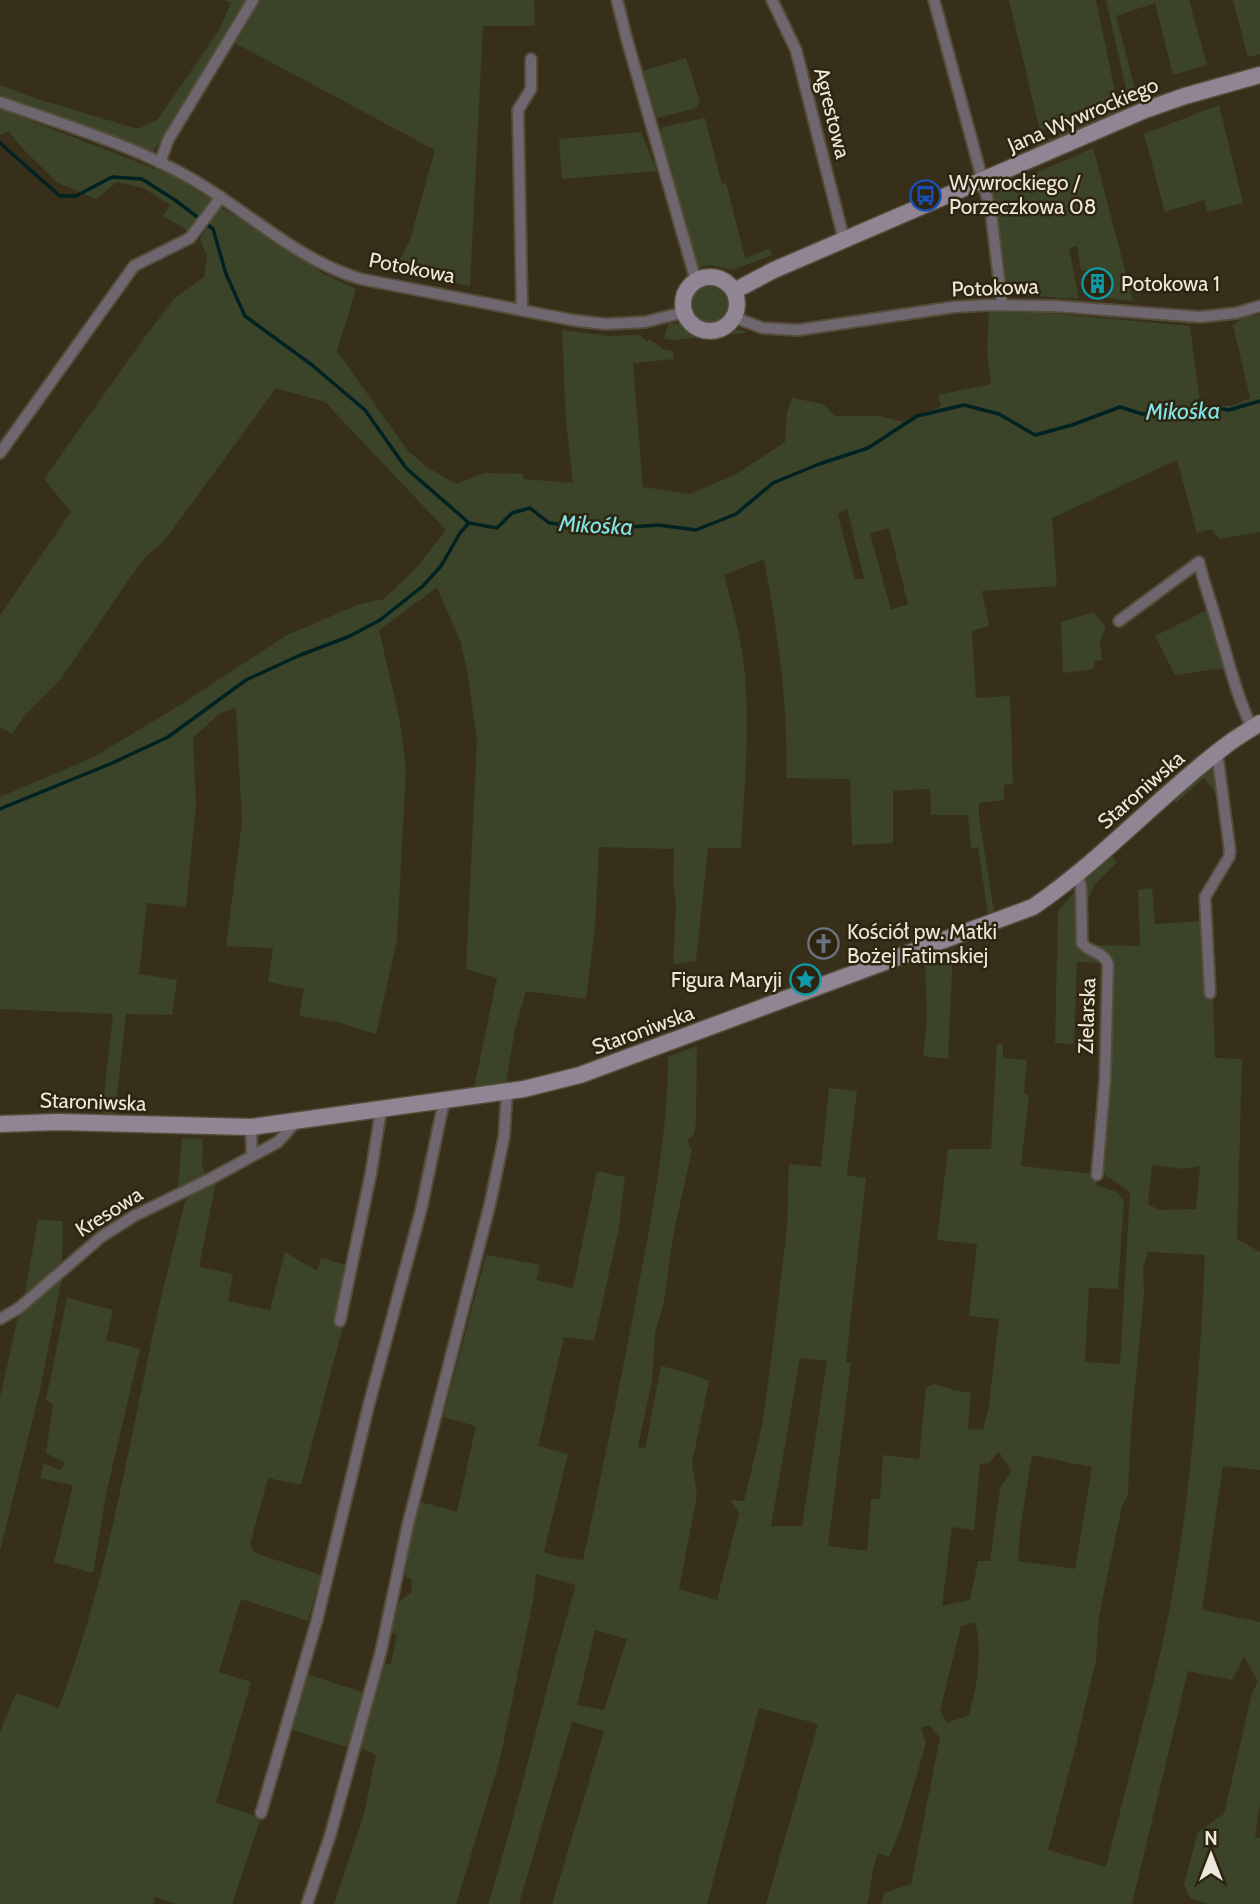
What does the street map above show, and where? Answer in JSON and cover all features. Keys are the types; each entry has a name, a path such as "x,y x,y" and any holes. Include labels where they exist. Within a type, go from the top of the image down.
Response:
{"street":[{"path":"160,163 167,140 253,0"},
{"path":"617,0 696,281"},
{"name":"Agrestowa","path":"772,0 796,50 844,240"},
{"path":"934,0 991,212 1002,305"},
{"path":"522,310 518,110 531,89 531,59"},
{"name":"Jana Wywrockiego","path":"734,291 844,240 1144,110 1206,89 1260,75"},
{"name":"Potokowa","path":"0,102 160,163 221,197 298,251 337,272 572,320 623,324 685,312"},
{"path":"0,453 134,266 190,238 221,197"},
{"path":"712,277 721,279 734,291 737,304 733,317 724,327 704,330 692,323 685,312 685,295 696,281 712,277"},
{"name":"Potokowa","path":"733,317 764,328 798,330 954,307 1055,306 1217,317 1260,306"},
{"path":"1119,621 1199,562 1240,698 1256,726"},
{"name":"Staroniwska","path":"0,1124 58,1122 251,1127 507,1092 553,1083 600,1069 1034,907 1079,873 1217,752 1256,726"},
{"path":"1210,993 1205,897 1230,851 1217,752"},
{"name":"Zielarska","path":"1079,873 1082,943 1101,954 1108,964 1105,1079 1097,1175"},
{"path":"307,1904 330,1836 381,1651 408,1524 490,1204 503,1137 507,1092"},
{"path":"261,1813 317,1620 369,1404 421,1210 444,1101"},
{"path":"340,1321 371,1173 380,1110"},
{"name":"Kresowa","path":"0,1320 19,1308 79,1254 122,1223 278,1142 296,1122"},
{"path":"251,1127 253,1156"}],"green space":[{"path":"223,0 247,0 152,154 0,96 0,85 138,129 158,119 219,30 231,3"},
{"path":"259,0 534,0 535,26 483,26 470,286 394,271 410,240 435,150 235,43"},
{"path":"1009,0 1096,0 1116,97 1040,131"},
{"path":"1106,0 1189,0 1207,65 1173,75 1155,3 1116,16 1135,90 1127,93"},
{"path":"1233,0 1260,0 1260,54 1248,57"},
{"path":"686,58 700,102 696,108 657,118 643,71"},
{"path":"1219,105 1243,203 1207,212 1204,200 1165,212 1144,134"},
{"path":"1122,107 1120,114 1039,149 1033,146"},
{"path":"0,109 174,176 212,200 192,233 163,216 170,205 143,188 117,182 96,199 58,183 8,131 0,135"},
{"path":"705,118 722,184 726,183 745,258 769,249 772,255 733,270 711,265 695,267 678,195 659,132 663,127"},
{"path":"641,132 657,171 562,179 559,139"},
{"path":"1093,148 1133,301 1107,298 1108,272 1081,270 1077,246 1069,248 1079,299 1005,294 990,193"},
{"path":"220,207 266,234 322,273 356,289 337,351 408,451 427,467 456,484 485,473 523,474 524,479 573,483 566,421 562,330 609,336 640,335 647,342 649,339 663,349 673,351 674,359 633,363 643,487 689,494 735,475 785,442 787,412 792,398 823,404 835,416 880,416 903,422 941,406 938,395 991,384 987,353 989,312 1047,313 1190,326 1200,404 1231,406 1250,398 1233,325 1248,314 1260,315 1260,532 1219,539 1212,529 1197,533 1177,460 1052,518 1057,586 982,591 989,626 972,631 976,698 1010,696 1013,784 1004,785 1004,800 979,803 994,911 988,914 978,848 971,848 968,815 931,815 930,789 893,791 893,843 852,845 850,779 786,778 784,695 764,559 724,575 744,662 747,718 741,848 708,848 696,961 673,964 676,904 673,885 674,849 599,847 595,928 586,999 526,991 515,1029 506,1083 474,1088 497,978 466,969 477,740 461,643 437,587 379,630 400,722 406,769 397,940 376,1034 338,1022 299,1016 304,989 268,982 273,948 226,946 242,822 236,708 220,713 193,738 196,805 186,907 147,903 139,974 177,980 172,1015 126,1014 115,1114 102,1113 113,1014 0,1009 0,797 94,757 287,635 360,604 384,599 417,567 446,530 325,402 276,388 165,540 143,559 60,680 26,714 12,734 0,727 0,615 71,512 44,479 174,299 204,277 207,256 200,239","holes":["847,508 864,578 864,579 855,579 838,515","889,528 908,604 891,610 870,533"]},
{"path":"710,286 723,291 728,304 723,317 710,322 697,317 692,304 697,291"},
{"path":"668,324 705,334 734,330 745,333 664,339"},
{"path":"1207,610 1225,668 1175,675 1155,636"},
{"path":"1094,612 1106,627 1100,641 1102,661 1095,660 1094,669 1063,673 1061,622"},
{"path":"1213,764 1227,847 1223,853 1217,795 1204,778 1176,803 1174,798"},
{"path":"1110,853 1117,862 1095,884 1088,899 1085,890 1086,875"},
{"path":"1152,888 1155,924 1203,921 1205,997 1213,998 1215,1058 1242,1059 1237,1239 1260,1252 1260,1470 1223,1466 1202,1610 1260,1622 1260,1804 1255,1837 1260,1838 1260,1904 1208,1904 1190,1898 1184,1885 1198,1832 1224,1814 1252,1693 1258,1681 1244,1657 1232,1680 1188,1671 1132,1904 881,1904 884,1893 911,1884 940,1738 929,1725 921,1728 926,1743 901,1828 889,1857 878,1853 867,1904 766,1904 818,1724 759,1708 707,1904 552,1904 604,1731 572,1722 519,1904 488,1904 576,1585 536,1574 533,1601 500,1759 456,1904 334,1904 364,1814 376,1755 361,1748 382,1664 391,1664 397,1635 389,1632 394,1614 401,1601 411,1593 412,1580 403,1575 409,1541 421,1502 457,1512 476,1426 443,1417 486,1255 540,1265 536,1280 573,1288 597,1171 625,1177 619,1227 594,1341 564,1337 538,1446 568,1454 544,1552 583,1560 619,1388 654,1199 663,1142 668,1057 697,1046 696,1122 694,1134 687,1141 692,1150 673,1236 664,1302 655,1333 652,1380 638,1447 645,1449 661,1366 709,1381 692,1463 697,1495 679,1589 717,1600 739,1513 730,1500 744,1501 762,1426 787,1227 789,1164 821,1167 829,1088 857,1091 847,1175 866,1178 846,1362 851,1363 828,1546 867,1551 871,1499 880,1499 883,1455 919,1459 926,1387 934,1384 971,1393 968,1429 983,1430 989,1405 999,1319 969,1316 977,1244 937,1240 948,1149 991,1149 997,1044 1003,1044 1003,1058 1027,1060 1024,1093 1029,1096 1021,1166 1094,1174 1097,1186 1115,1191 1124,1200 1118,1289 1089,1288 1085,1362 1120,1364 1130,1192 1102,1173 1112,962 1109,955 1094,945 1140,946 1138,890","holes":["1152,1165 1184,1169 1200,1166 1196,1209 1159,1210 1148,1204","1148,1252 1205,1255 1196,1402 1180,1549 1162,1646 1106,1867 1048,1850 1096,1660 1099,1616 1122,1506 1128,1494 1131,1429 1144,1294 1143,1267","800,1358 827,1361 802,1526 771,1526","999,1452 1012,1471 1000,1488 990,1561 978,1561 970,1600 942,1606 952,1527 974,1530 980,1464 988,1463","1032,1455 1092,1467 1075,1569 1018,1561","975,1622 979,1645 978,1668 969,1715 947,1723 940,1711 961,1626","595,1630 627,1639 604,1710 577,1705"]},
{"path":"1076,890 1079,950 1106,963 1077,962 1074,1044 1055,1043 1058,911"},
{"path":"953,949 948,1059 923,1056 927,1022 925,960"},
{"path":"182,1138 203,1139 202,1166 206,1174 178,1187"},
{"path":"216,1182 199,1267 233,1274 228,1301 270,1310 285,1252 317,1271 321,1258 347,1265 335,1322 343,1326 301,1485 268,1478 250,1544 255,1553 321,1575 308,1621 241,1599 219,1672 251,1682 216,1803 261,1818 232,1904 177,1904 155,1897 153,1904 0,1904 0,1732 16,1693 58,1709 87,1625 109,1540 185,1202 192,1194"},
{"path":"38,1220 63,1221 62,1261 24,1298"},
{"path":"62,1278 40,1390 0,1551 0,1398 18,1317"},
{"path":"67,1298 113,1310 106,1340 140,1349 106,1494 93,1573 54,1562 73,1485 40,1478 44,1464 61,1470 65,1463 46,1453 53,1404 46,1400"},
{"path":"307,1674 365,1693 350,1748 292,1730"}],"waterway":[{"name":"Mikośka","path":"0,143 60,196 76,196 112,177 142,179 213,229 226,274 245,316 312,365 365,410 406,468 469,523 497,528 512,513 530,508 549,523 604,529 658,525 696,530 736,514 773,483 868,448 917,416 964,405 999,414 1035,435 1120,407 1142,414 1178,413 1201,406 1229,410 1260,401"},
{"path":"0,809 168,737 246,680 350,636 380,620 423,586 441,566 469,523"}],"place":[{"name":"Wywrockiego / Porzeczkowa 08","path":"926,195"},
{"name":"Potokowa 1","path":"1098,284"},
{"name":"Kościół pw. Matki Bożej Fatimskiej","path":"824,944"},
{"name":"Figura Maryji","path":"805,980"}]}
